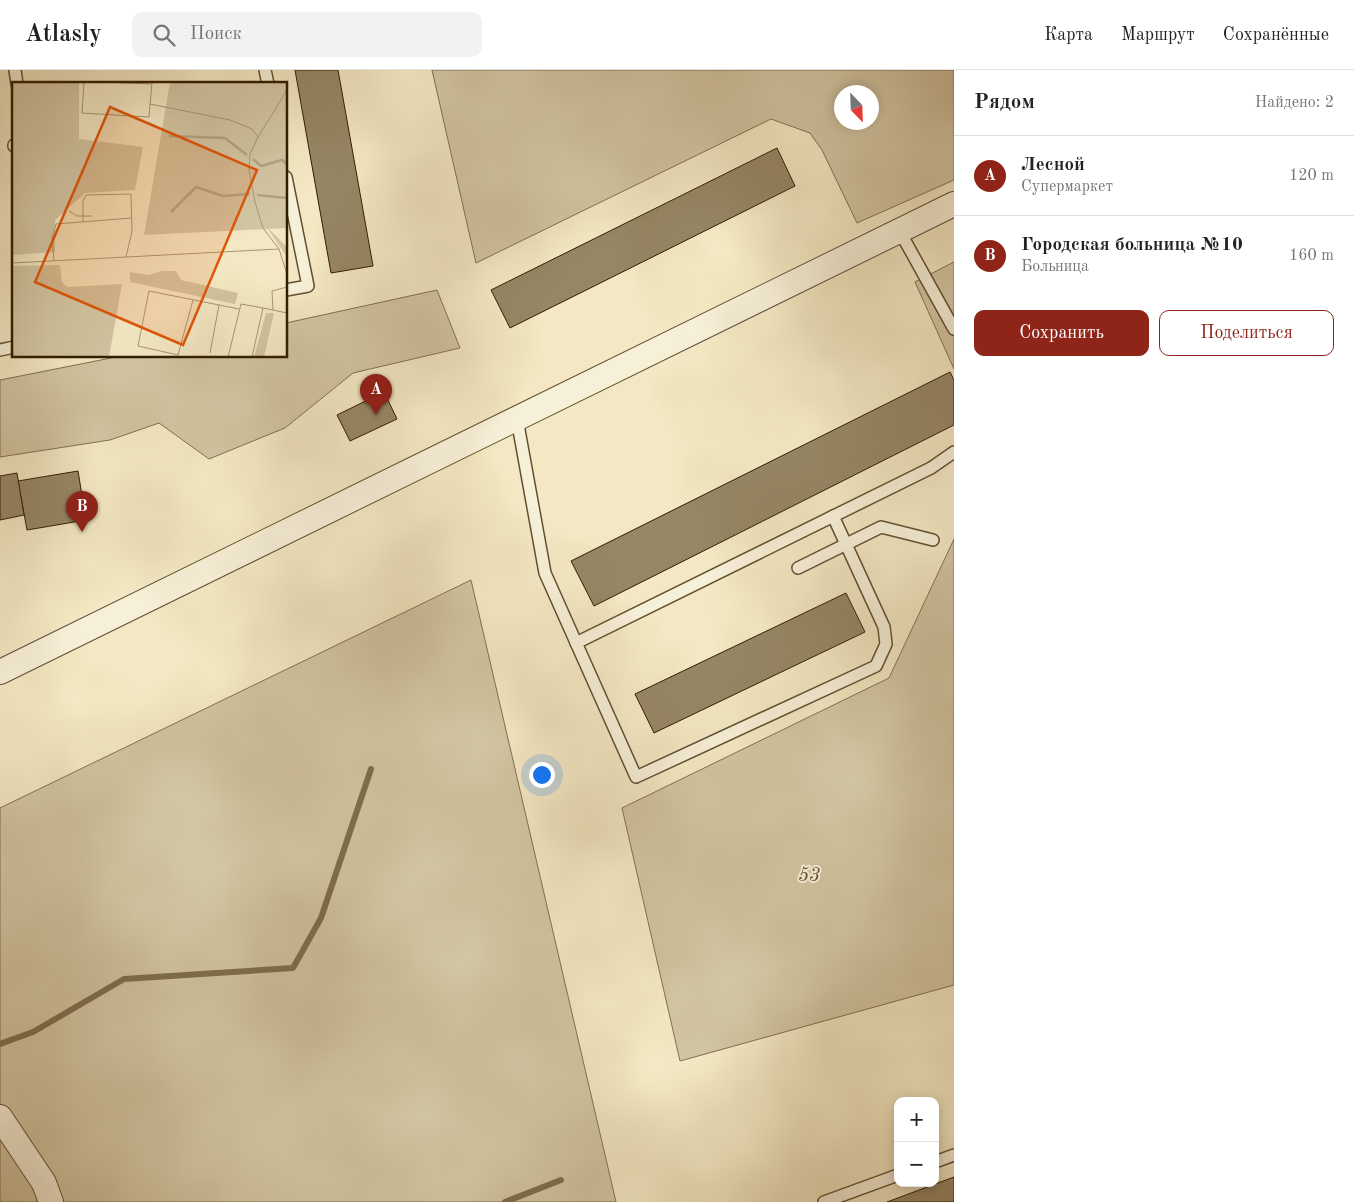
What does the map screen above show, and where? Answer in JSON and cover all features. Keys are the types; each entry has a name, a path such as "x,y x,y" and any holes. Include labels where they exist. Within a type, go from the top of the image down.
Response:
{"street":[{"path":"0,672 954,204"},
{"path":"0,1117 44,1182 51,1202"}],"lane":[{"path":"288,187 308,286 288,290"},
{"path":"899,230 954,329"},
{"path":"517,419 544,573 636,777 876,666 886,644 884,627 833,516"},
{"path":"576,643 931,468 954,452"},
{"path":"798,568 881,527 933,540"},
{"path":"939,1161 954,1155"},
{"path":"824,1202 894,1177"}],"green space":[{"path":"432,70 954,70 954,180 857,223 822,150 810,133 771,119 476,263"},
{"path":"954,262 954,369 915,282"},
{"path":"437,290 460,348 353,373 285,428 209,459 159,423 110,440 0,457 0,380 111,358 288,358 288,323"},
{"name":"53","path":"954,539 954,985 680,1061 622,808 889,678"},
{"path":"471,580 616,1202 0,1202 0,808"}],"building":[{"path":"295,70 338,70 373,266 331,273"},
{"path":"777,148 795,186 510,328 491,290"},
{"path":"950,372 954,380 954,425 594,606 571,561"},
{"path":"384,392 397,419 350,441 337,415"},
{"path":"78,471 86,520 27,530 18,481"},
{"path":"17,473 24,515 0,520 0,476"},
{"path":"846,593 865,632 654,733 635,694"},
{"path":"954,1177 954,1202 887,1202 927,1187 939,1187 939,1183"}],"waterway":[{"path":"0,1044 33,1032 124,979 293,968 321,918 371,769"},
{"path":"505,1202 561,1180"}],"place":[{"name":"Лесной","path":"376,415"},
{"name":"Городская больница №10","path":"82,532"}]}
